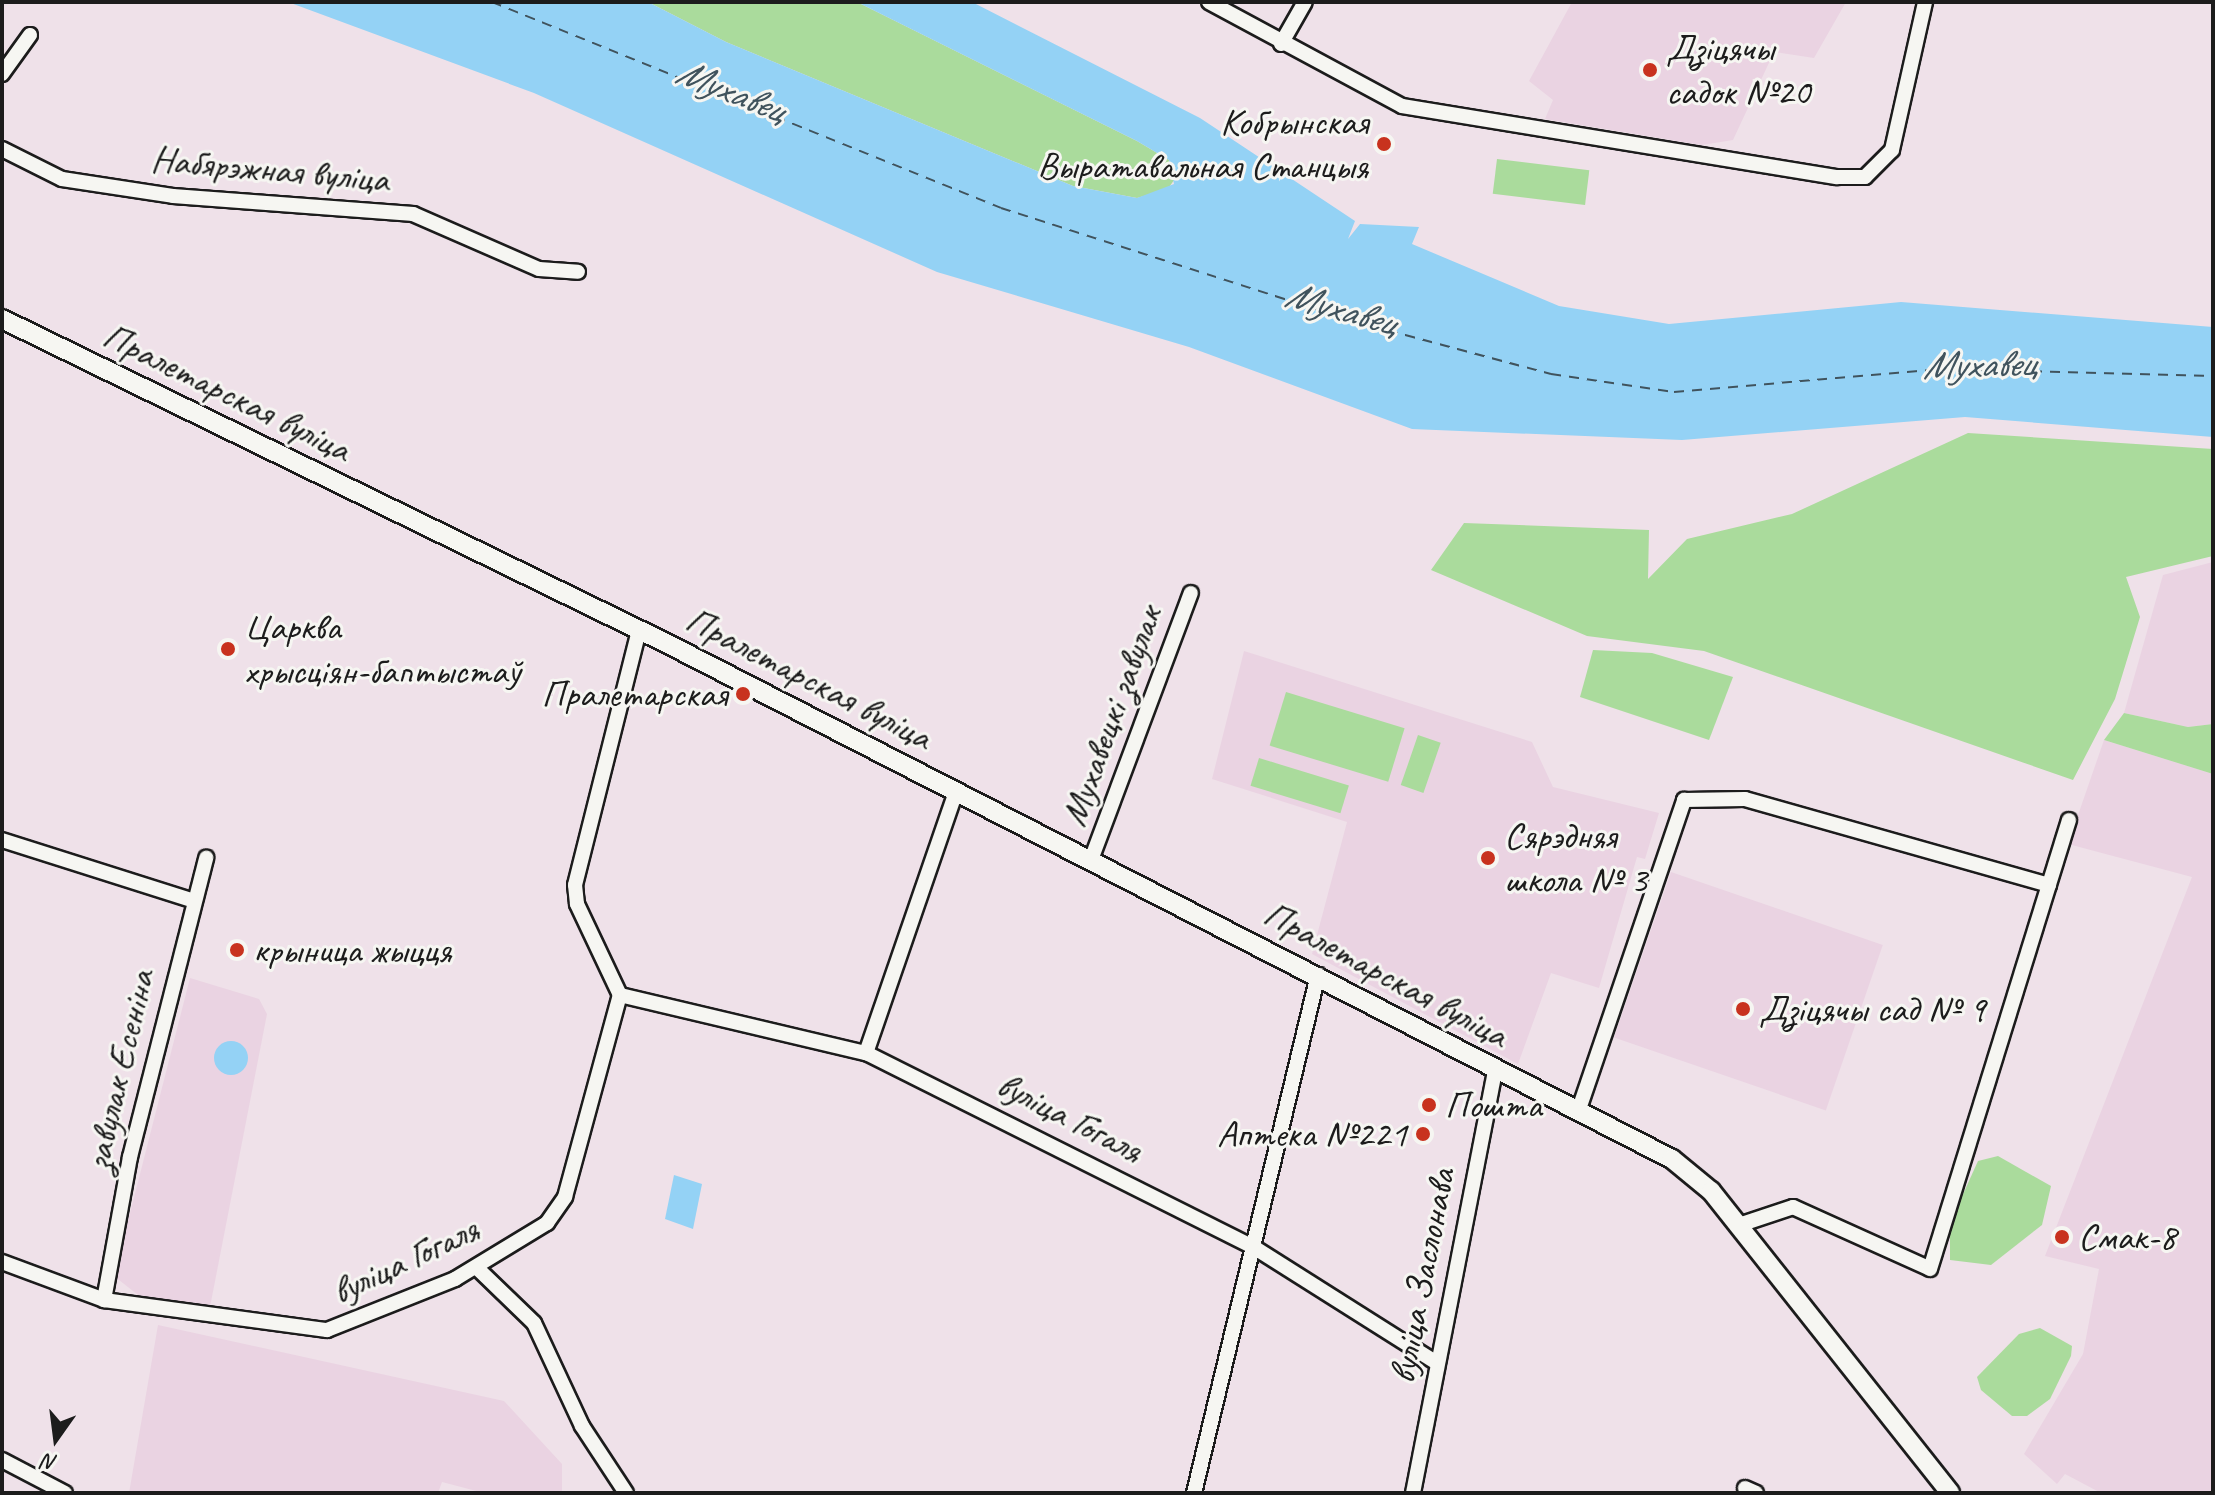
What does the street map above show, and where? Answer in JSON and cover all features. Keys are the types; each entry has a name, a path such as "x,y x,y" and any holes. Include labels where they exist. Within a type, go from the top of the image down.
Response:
{"main road":[{"name":"Пралетарская вуліца","path":"2,319 639,630 1318,975 1495,1071 1687,1169 1739,1225 1950,1493"}],"street":[{"path":"1209,2 1355,85 1430,114 1865,177 1892,150 1901,127 1925,2"},
{"path":"1281,44 1305,2"},
{"path":"2,74 30,35"},
{"name":"Набярэжная вуліца","path":"2,149 76,181 413,214 539,269 578,272"},
{"name":"Мухавецкі завулак","path":"1091,860 1191,593"},
{"path":"620,995 577,904 575,885 639,630"},
{"path":"866,1053 956,791"},
{"path":"1578,1112 1684,800 1745,799 2049,885"},
{"path":"1739,1225 1793,1207 1930,1269 2069,820"},
{"path":"2,840 194,901"},
{"name":"завулак Есеніна","path":"104,1300 130,1157 206,858"},
{"path":"1194,1493 1318,975"},
{"name":"вуліца Гогаля","path":"2,1262 104,1300 327,1330 477,1268 547,1223 565,1197 620,995 866,1053 1255,1248 1437,1363"},
{"name":"вуліца Заслонава","path":"1413,1493 1495,1071"},
{"path":"477,1268 534,1323 582,1426 626,1493"},
{"path":"2,1460 65,1493"}],"shaded area":[{"name":"Дзіцячы садок №20","path":"1572,2 1846,2 1814,58 1774,52 1733,140 1702,145 1545,119 1553,100 1529,81"},
{"path":"2213,562 2213,724 2188,727 2124,713 2163,575"},
{"name":"Сярэдняя школа № 3","path":"1244,651 1532,742 1553,787 1659,813 1645,859 1637,857 1599,988 1551,973 1518,1064 1312,954 1347,822 1212,779"},
{"path":"2104,740 2213,774 2213,1493 2101,1493 2065,1474 2057,1484 2024,1454 2083,1354 2099,1269 2045,1256 2192,877 2068,844"},
{"name":"Дзіцячы сад № 9","path":"1671,872 1883,945 1826,1110 1614,1037"},
{"path":"190,978 259,999 267,1014 210,1307 138,1295 114,1276"},
{"path":"158,1325 504,1401 562,1464 562,1493 484,1493 442,1482 438,1493 129,1493"}],"green space":[{"path":"648,2 857,2 1137,141 1169,160 1177,176 1167,190 1137,198 1073,186 726,42"},
{"path":"1497,159 1589,170 1585,205 1493,194"},
{"path":"1968,433 2213,449 2213,556 2126,577 2140,617 2115,699 2073,780 1704,651 1587,636 1431,570 1464,523 1649,530 1648,579 1687,539 1792,514"},
{"path":"1593,650 1652,653 1733,677 1709,740 1580,697"},
{"path":"1286,692 1405,728 1388,782 1270,746"},
{"path":"2124,713 2188,727 2213,724 2213,774 2104,740"},
{"path":"1418,735 1441,743 1423,793 1401,785"},
{"path":"1259,758 1349,785 1340,813 1251,786"},
{"path":"1998,1156 2051,1186 2042,1225 1991,1265 1950,1260 1950,1223 1978,1161"},
{"path":"2040,1328 2072,1346 2071,1356 2050,1399 2027,1416 2012,1416 1981,1390 1977,1377 2019,1334"}],"water":[{"name":"Мухавец","path":"288,2 648,2 726,42 1073,186 1137,198 1174,184 1169,160 1137,141 857,2 972,2 1200,118 1355,221 1348,239 1360,224 1419,227 1412,244 1559,306 1669,324 1901,302 2213,327 2213,437 1965,417 1682,440 1412,429 1189,347 937,272 534,93"},
{"path":"231,1041 243,1046 248,1058 243,1070 231,1075 219,1070 214,1058 219,1046"},
{"path":"674,1175 702,1184 693,1229 665,1219"}],"ferry route":[{"path":"492,2 1001,208 1353,321 1551,374 1674,392 1942,369 2213,376"}],"place":[{"name":"Дзіцячы садок №20","path":"1650,70"},
{"name":"Кобрынская Выратавальная Станцыя","path":"1384,144"},
{"name":"Царква хрысціян-баптыстаў","path":"228,649"},
{"name":"Пралетарская","path":"743,694"},
{"name":"Сярэдняя школа № 3","path":"1488,858"},
{"name":"крыница жыцця","path":"237,950"},
{"name":"Дзіцячы сад № 9","path":"1743,1009"},
{"name":"Пошта","path":"1429,1105"},
{"name":"Аптека №221","path":"1423,1134"},
{"name":"Смак-8","path":"2062,1237"}]}
